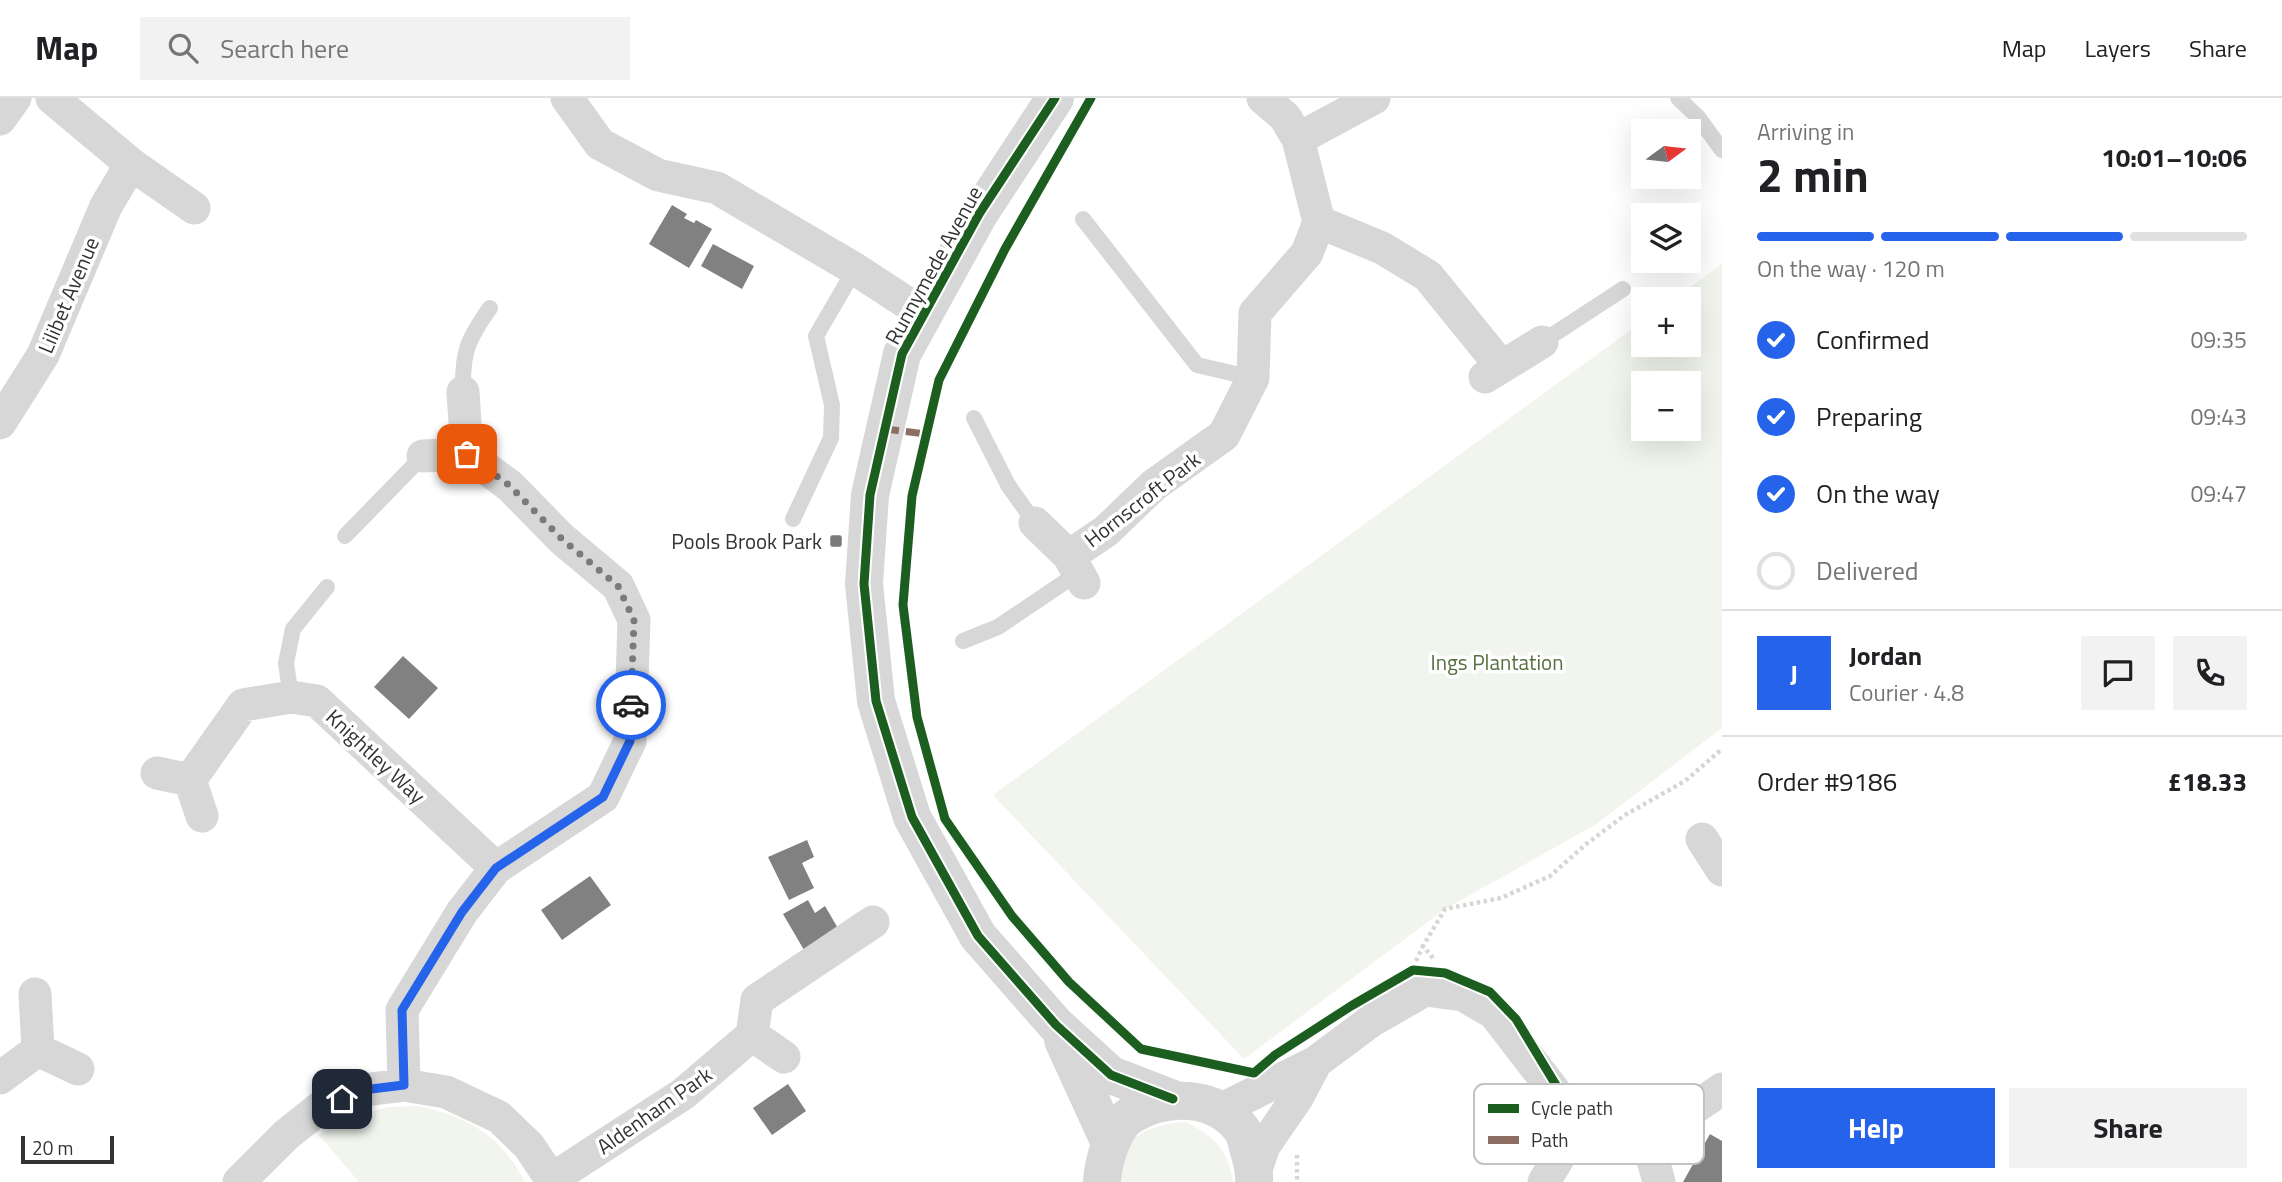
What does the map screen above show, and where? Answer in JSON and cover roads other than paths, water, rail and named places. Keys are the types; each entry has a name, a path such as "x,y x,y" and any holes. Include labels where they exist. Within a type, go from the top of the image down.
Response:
{"street":[{"path":"0,119 15,98"},
{"path":"52,98 131,164 194,208"},
{"path":"567,98 600,144 658,175 717,188 855,269 924,314"},
{"name":"Runnymede Avenue","path":"1055,98 979,214 902,354 870,495 864,584 876,701 912,817 978,936 1056,1025 1111,1075 1173,1099 1201,1102 1220,1110"},
{"path":"1263,98 1285,117 1298,139 1319,222 1382,248 1428,276 1493,372 1542,342"},
{"path":"1298,139 1374,98"},
{"name":"Lilibet Avenue","path":"0,423 43,355 106,205 131,164"},
{"name":"Hornscroft Park","path":"1035,523 1077,571 1106,531 1154,485 1224,435 1253,378 1255,313 1307,253 1319,222"},
{"path":"463,392 467,454"},
{"path":"404,1085 402,1010 462,912 496,868 603,797 630,741 634,620 618,586 562,539 510,486 467,454 423,456"},
{"name":"Knightley Way","path":"190,780 243,705 291,697 317,701 496,868"},
{"path":"158,773 190,780 202,816"},
{"path":"1702,839 1722,870"},
{"path":"784,1057 752,1035 757,1000 873,922"},
{"path":"1254,1177 1243,1131 1220,1110 1316,1062 1371,1021 1425,990 1463,995 1494,1013 1548,1084"},
{"path":"35,994 38,1050"},
{"name":"Runnymede Avenue","path":"1056,1025 1110,1143"},
{"name":"Aldenham Park","path":"553,1180 683,1094 752,1035"},
{"path":"38,1050 78,1069"},
{"path":"0,1078 38,1050"},
{"path":"1254,1177 1264,1146 1297,1098 1316,1062"},
{"path":"239,1182 286,1135 321,1107 363,1090 404,1085 446,1092 499,1117 529,1146 553,1180"},
{"path":"1704,1101 1722,1089"},
{"path":"1102,1182 1103,1165 1110,1143 1129,1116 1173,1099"},
{"path":"1544,1182 1555,1164"},
{"path":"1654,1164 1659,1182"}],"lane":[{"path":"1678,98 1698,117 1722,150"},
{"path":"1083,219 1196,365 1253,378"},
{"path":"793,519 831,438 832,405 816,336 855,269"},
{"path":"1542,342 1623,289"},
{"path":"463,392 463,363 471,334 490,308"},
{"path":"974,418 1008,485 1035,523"},
{"path":"345,536 423,456"},
{"path":"964,641 998,627 1077,571"},
{"path":"291,697 286,663 293,629 327,587"}],"place":[{"name":"Pools Brook Park","path":"836,541"}],"park label":[{"name":"Ings Plantation","path":"1497,662"}]}
